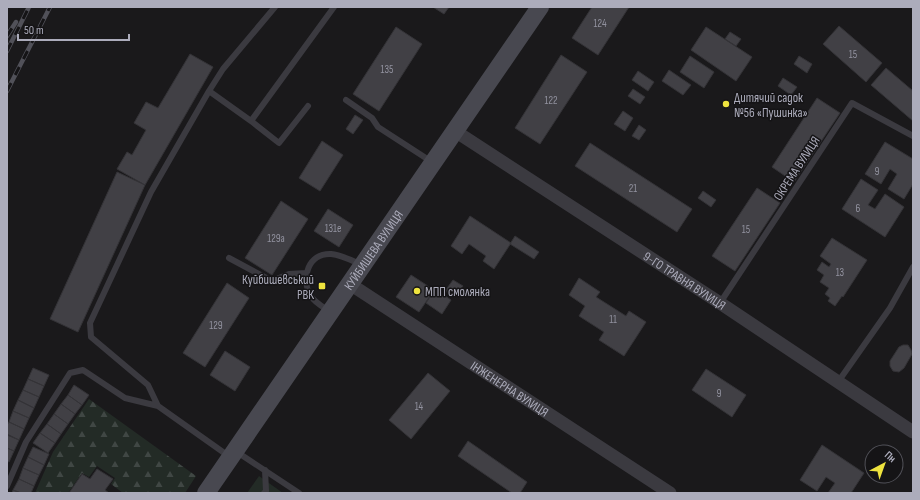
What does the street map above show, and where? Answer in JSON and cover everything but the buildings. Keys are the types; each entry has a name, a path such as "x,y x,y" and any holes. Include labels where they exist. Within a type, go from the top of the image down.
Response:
{"main road":[{"name":"КУЙБИШЕВА ВУЛИЦЯ","path":"206,493 540,7"}],"street":[{"name":"9-ГО ТРАВНЯ ВУЛИЦЯ","path":"455,131 720,303 913,432"},
{"name":"ІНЖЕНЕРНА ВУЛИЦЯ","path":"350,284 670,493"}],"lane":[{"path":"158,406 148,385 91,337 90,324 150,192 223,69 275,7"},
{"path":"251,121 334,7"},
{"path":"209,91 279,143 308,106"},
{"path":"346,100 372,118 378,127 433,163"},
{"name":"ОКРЕМА ВУЛИЦЯ","path":"720,303 852,102 913,136"},
{"path":"330,312 311,296 306,284 306,273 314,261 320,256 329,254 340,256 363,266"},
{"path":"229,258 270,280 274,280 289,274 306,273"},
{"path":"838,382 890,308 913,267"},
{"path":"7,486 26,442 70,373 83,370 125,398 158,406 233,454 265,470 299,493"},
{"path":"264,493 266,491 265,470"}],"green space":[{"path":"89,399 196,476 185,493 123,493 111,484 115,478 97,466 89,477 82,473 68,493 35,493 53,452"},
{"path":"259,476 283,493 247,493"}],"railway":[{"path":"7,51 29,7"},
{"path":"7,91 50,7"},
{"path":"7,36 16,22"}],"place":[{"name":"Дитячий садок №56 «Пушинка»","path":"726,104"},
{"name":"Куйбишевський РВК","path":"322,286"},
{"name":"МПП смолянка","path":"417,291"}]}
